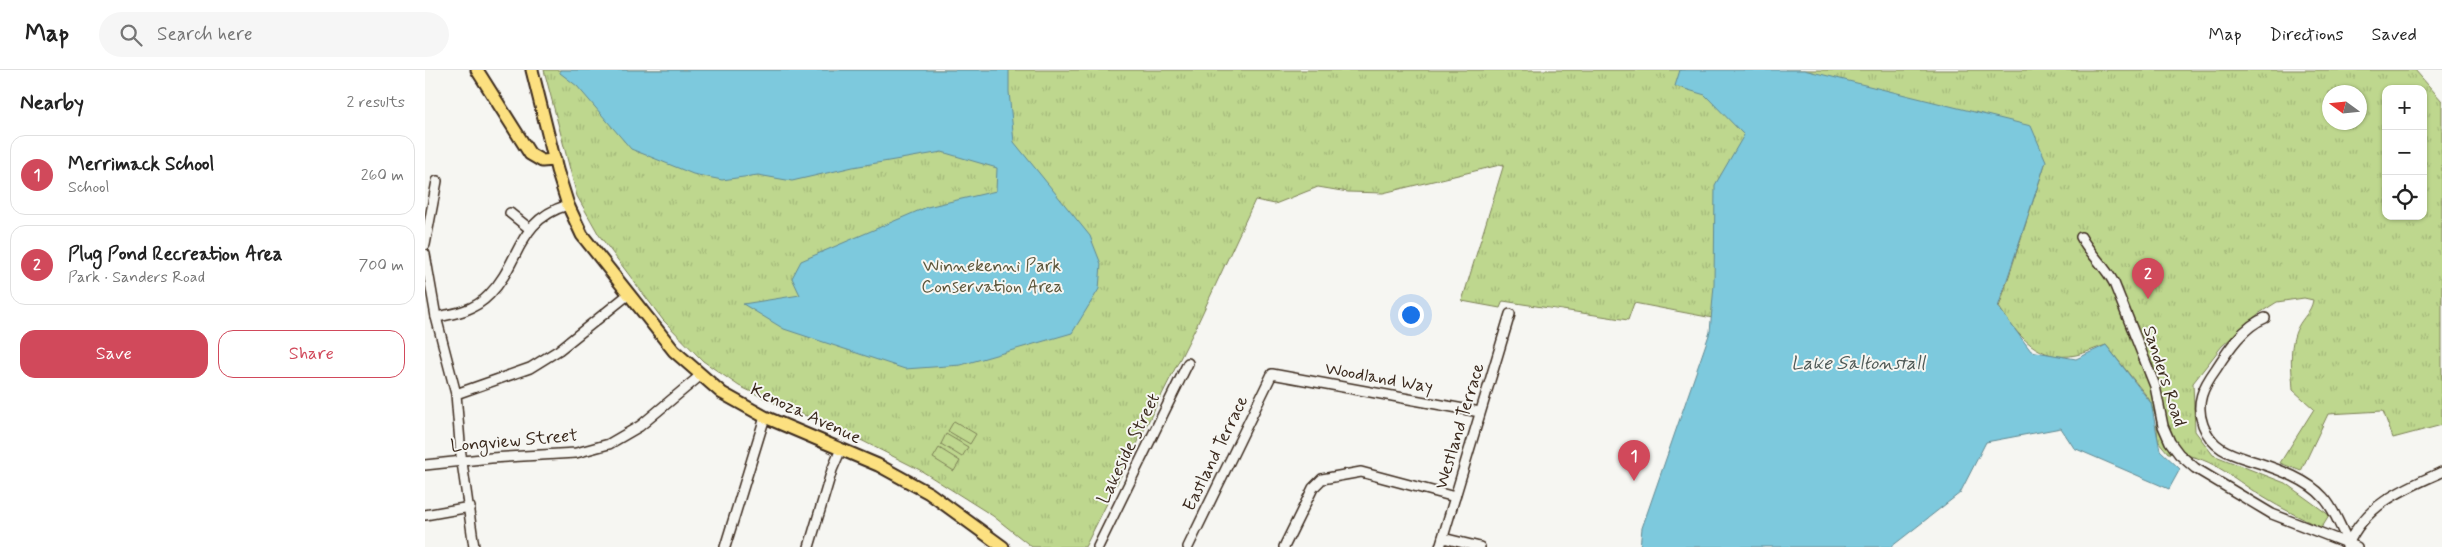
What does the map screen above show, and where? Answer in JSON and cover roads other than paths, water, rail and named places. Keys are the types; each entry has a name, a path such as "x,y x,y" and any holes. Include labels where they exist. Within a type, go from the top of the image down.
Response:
{"main road":[{"path":"477,70 530,154 542,161 554,155"},
{"name":"Kenoza Avenue","path":"532,70 568,205 582,235 674,351 722,393 765,417 878,465 929,493 1003,547"}],"street":[{"path":"425,245 437,181"},
{"path":"436,317 468,310 489,296 530,229 547,213 568,205"},
{"path":"510,213 530,229"},
{"name":"Sanders Road","path":"2081,237 2087,249 2108,271 2155,386 2163,426 2170,442 2179,454 2195,468 2236,490 2272,514 2351,546"},
{"path":"425,254 436,317 455,394 461,461 470,508 474,547"},
{"path":"455,394 530,368 559,350 629,294"},
{"name":"Westland Terrace","path":"1441,543 1510,314"},
{"path":"2265,318 2252,325 2244,333 2221,360 2206,384 2199,406 2204,429 2215,446 2228,454 2282,472 2323,496 2351,546"},
{"name":"Lakeside Street","path":"1098,547 1187,363"},
{"name":"Woodland Way","path":"1272,374 1480,412"},
{"name":"Eastland Terrace","path":"1188,547 1272,374"},
{"name":"Longview Street","path":"425,465 576,453 609,444 641,426 701,375"},
{"path":"725,547 765,417"},
{"path":"809,547 832,470 841,449"},
{"path":"1284,547 1313,488 1322,479 1361,472 1455,496"},
{"path":"2351,546 2354,530 2381,503 2442,472"},
{"path":"425,515 470,508"},
{"path":"1441,543 1480,547"}],"water":[{"path":"560,70 1009,70 1009,92 1014,142 1090,236 1101,264 1099,289 1072,333 961,365 905,369 784,329 743,304 800,295 792,278 801,261 927,207 996,191 997,168 942,152 853,167 792,181 758,175 722,180 693,174 631,149 577,86 560,73"},
{"name":"Lake Saltonstall","path":"1680,70 1804,70 2031,126 2046,161 1998,307 2031,351 2076,359 2106,345 2151,403 2160,450 2180,469 2169,489 2074,448 2061,428 1986,442 1960,493 1891,547 1640,547 1642,528 1710,332 1714,285 1715,185 1744,135 1705,95 1675,86"}],"place":[{"name":"Plug Pond Recreation Area","path":"2148,299"},
{"name":"Merrimack School","path":"1634,481"}],"park label":[{"name":"Winnekenni Park Conservation Area","path":"992,275"}]}
